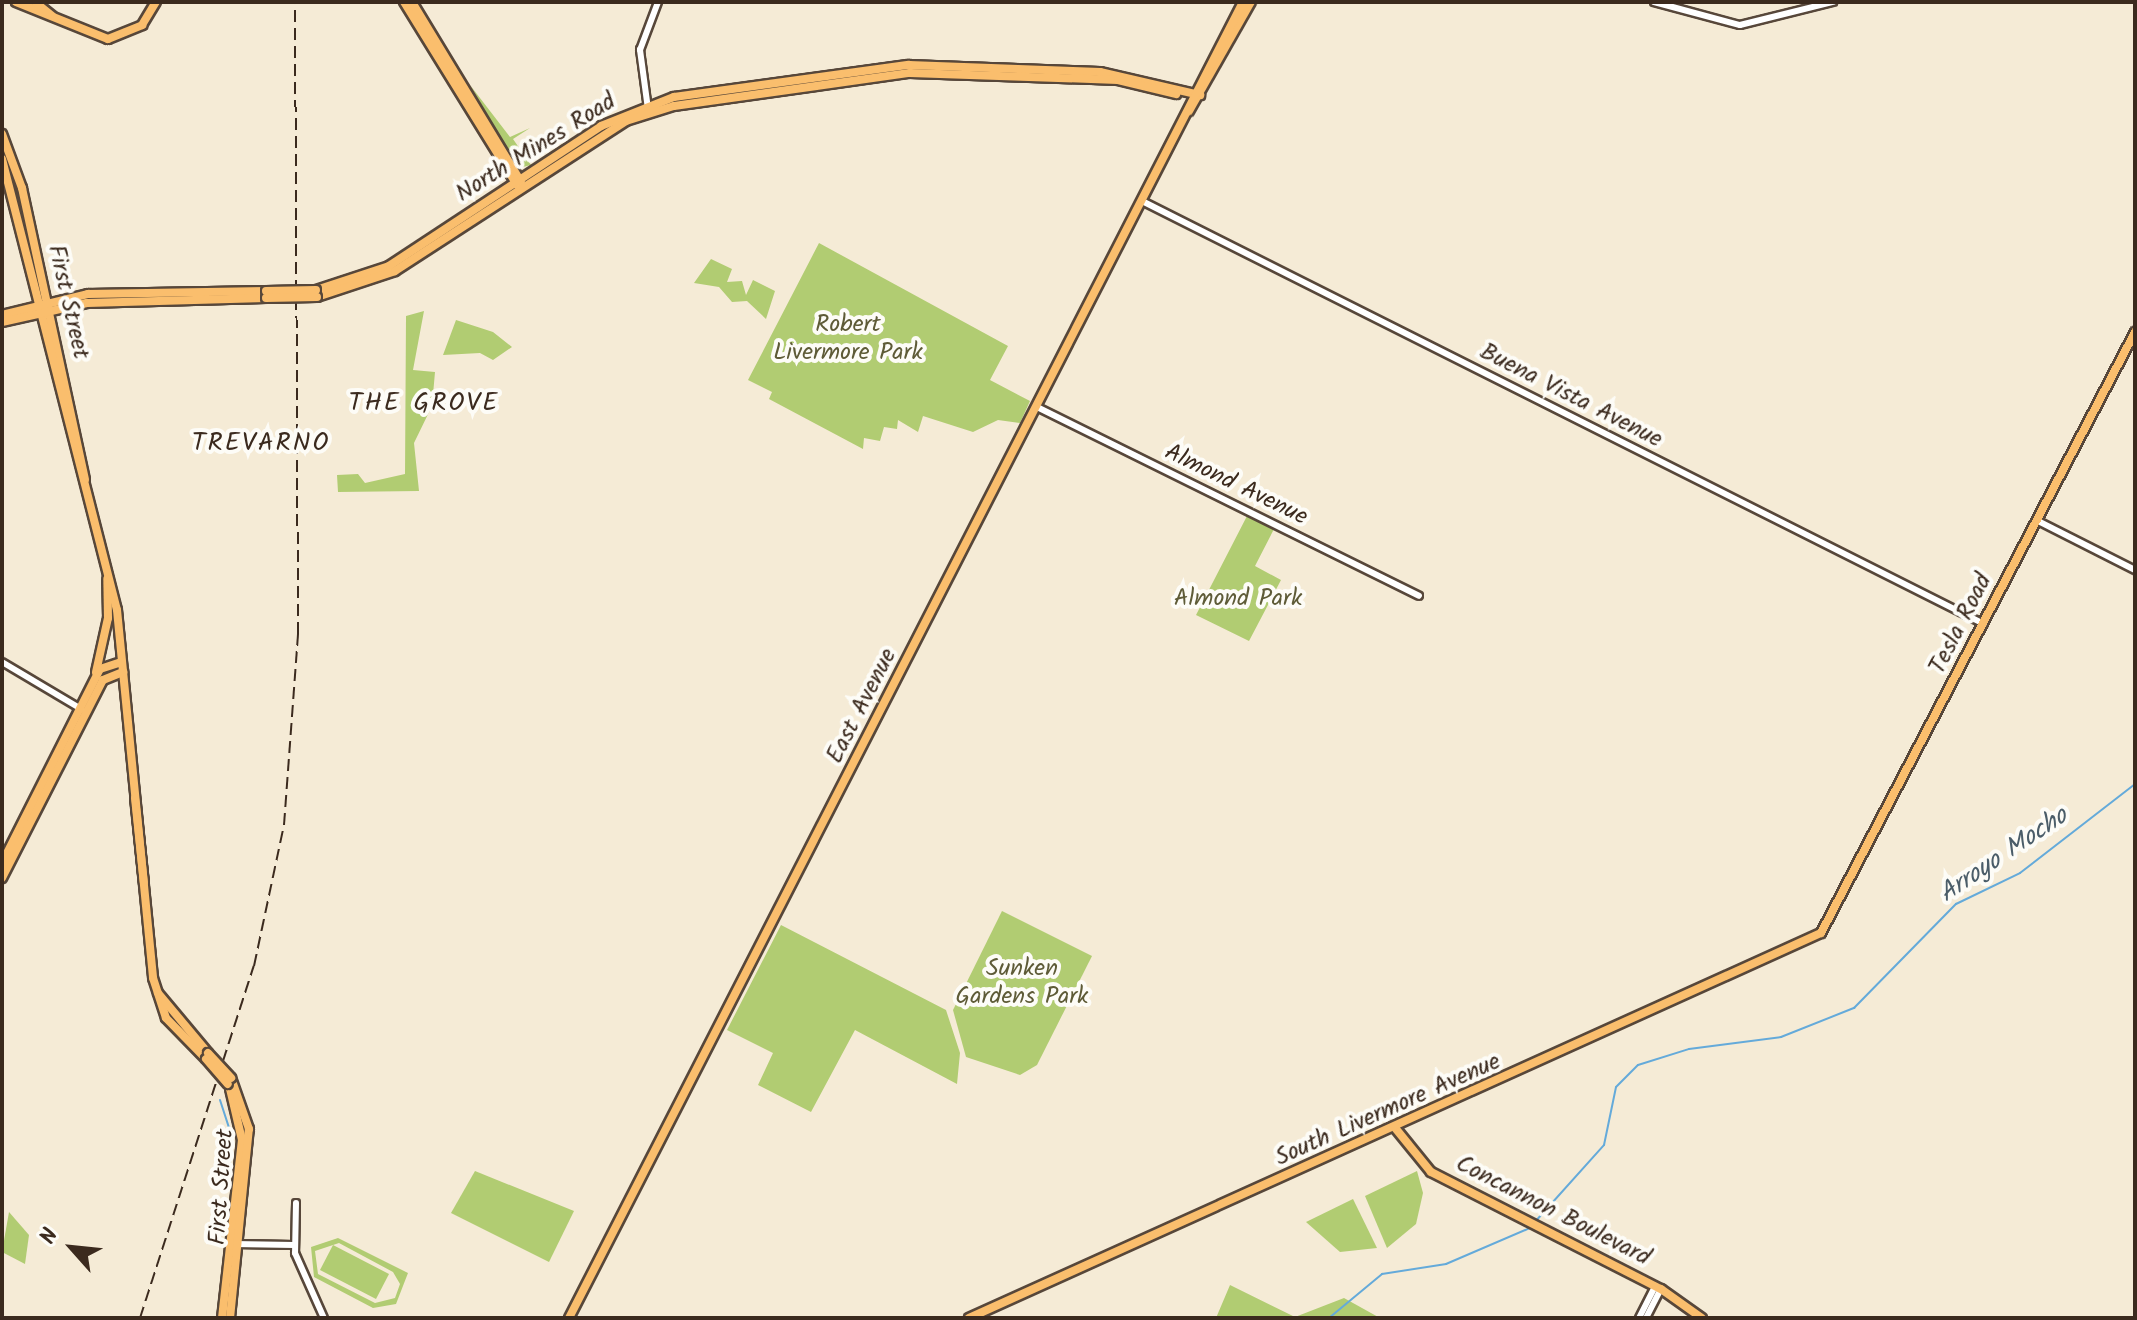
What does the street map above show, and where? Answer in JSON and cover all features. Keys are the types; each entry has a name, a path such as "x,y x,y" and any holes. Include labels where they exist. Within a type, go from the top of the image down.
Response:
{"main road":[{"path":"16,2 91,38 118,38 142,25 156,2"},
{"path":"35,2 55,20"},
{"path":"404,2 518,183"},
{"path":"412,2 518,183"},
{"name":"East Avenue","path":"1196,97 1243,2"},
{"name":"East Avenue","path":"569,1318 1188,111 1251,2"},
{"name":"North Mines Road","path":"2,315 87,303 316,293 395,271 518,183 648,108 909,65 1138,76 1196,97"},
{"name":"North Mines Road","path":"648,108 910,73 1100,79 1196,97"},
{"path":"1100,79 1138,76"},
{"path":"1167,91 1188,111"},
{"name":"First Street","path":"2,134 22,188 85,480"},
{"name":"First Street","path":"2,159 36,309 107,562 122,667 158,993 166,1018 229,1081 242,1130 230,1318"},
{"name":"North Mines Road","path":"2,322 36,309"},
{"name":"Tesla Road","path":"1821,933 2135,332"},
{"path":"2,878 86,711 108,618 107,562"},
{"path":"94,682 105,664 122,667"},
{"path":"2,863 105,676 122,667"},
{"name":"South Livermore Avenue","path":"969,1318 1396,1129 1821,933"},
{"name":"Concannon Boulevard","path":"1396,1129 1420,1165 1658,1287 1702,1318"},
{"name":"First Street","path":"222,1318 235,1244"}],"street":[{"path":"648,108 640,50 658,2"},
{"path":"1654,2 1726,22 1757,21 1833,2"},
{"name":"Buena Vista Avenue","path":"1142,201 1984,624"},
{"name":"Almond Avenue","path":"1037,407 1419,596"},
{"path":"2038,521 2135,570"},
{"path":"2,662 86,711"},
{"path":"296,1203 294,1245 324,1318"},
{"path":"235,1244 294,1245"},
{"path":"1639,1318 1658,1287"},
{"path":"1646,1318 1658,1287"}],"green space":[{"path":"470,85 510,137 530,128 513,139 531,165 519,168"},
{"name":"Robert Livermore Park","path":"819,243 1008,346 990,380 1030,401 1020,423 998,420 973,432 923,416 918,432 898,420 897,429 884,427 880,441 864,438 863,449 769,399 772,392 748,380"},
{"path":"711,259 732,269 727,282 742,281 746,295 753,280 775,291 766,319 747,301 732,302 719,287 694,283"},
{"name":"THE GROVE","path":"424,311 413,370 435,372 432,406 414,443 419,491 338,492 337,475 358,474 365,483 405,474 406,316"},
{"path":"456,320 493,332 512,347 493,360 480,353 443,355"},
{"name":"Almond Park","path":"1247,516 1274,529 1255,566 1281,580 1249,641 1196,615"},
{"name":"Sunken Gardens Park","path":"1002,911 1092,956 1037,1065 1020,1075 966,1057 953,1010"},
{"path":"781,925 946,1010 960,1053 957,1084 855,1030 811,1112 758,1085 773,1053 727,1030"},
{"path":"475,1171 574,1211 549,1262 451,1213"},
{"path":"1417,1171 1423,1193 1416,1224 1387,1248 1365,1196"},
{"path":"1353,1199 1377,1248 1340,1252 1306,1222"},
{"path":"9,1212 29,1235 25,1264 2,1252"},
{"path":"338,1238 408,1273 396,1304 373,1308 314,1277 311,1247","holes":["339,1243 393,1272 400,1284 395,1298 375,1303 318,1274 315,1251"]},
{"path":"333,1245 389,1274 376,1299 320,1270"},
{"path":"1230,1285 1295,1317 1344,1298 1380,1318 1216,1318"}],"waterway":[{"name":"Arroyo Mocho","path":"1534,1223 1604,1145 1616,1087 1638,1065 1689,1049 1781,1037 1854,1008 1956,904 2020,873 2135,784"},
{"path":"220,1100 230,1131 229,1181"},
{"name":"Arroyo Mocho","path":"1329,1318 1382,1274 1446,1264 1530,1228"}],"railway":[{"path":"140,1318 254,966 284,825 298,634 295,2"}],"district":[{"name":"THE GROVE","path":"424,404"},
{"name":"TREVARNO","path":"261,444"}]}
